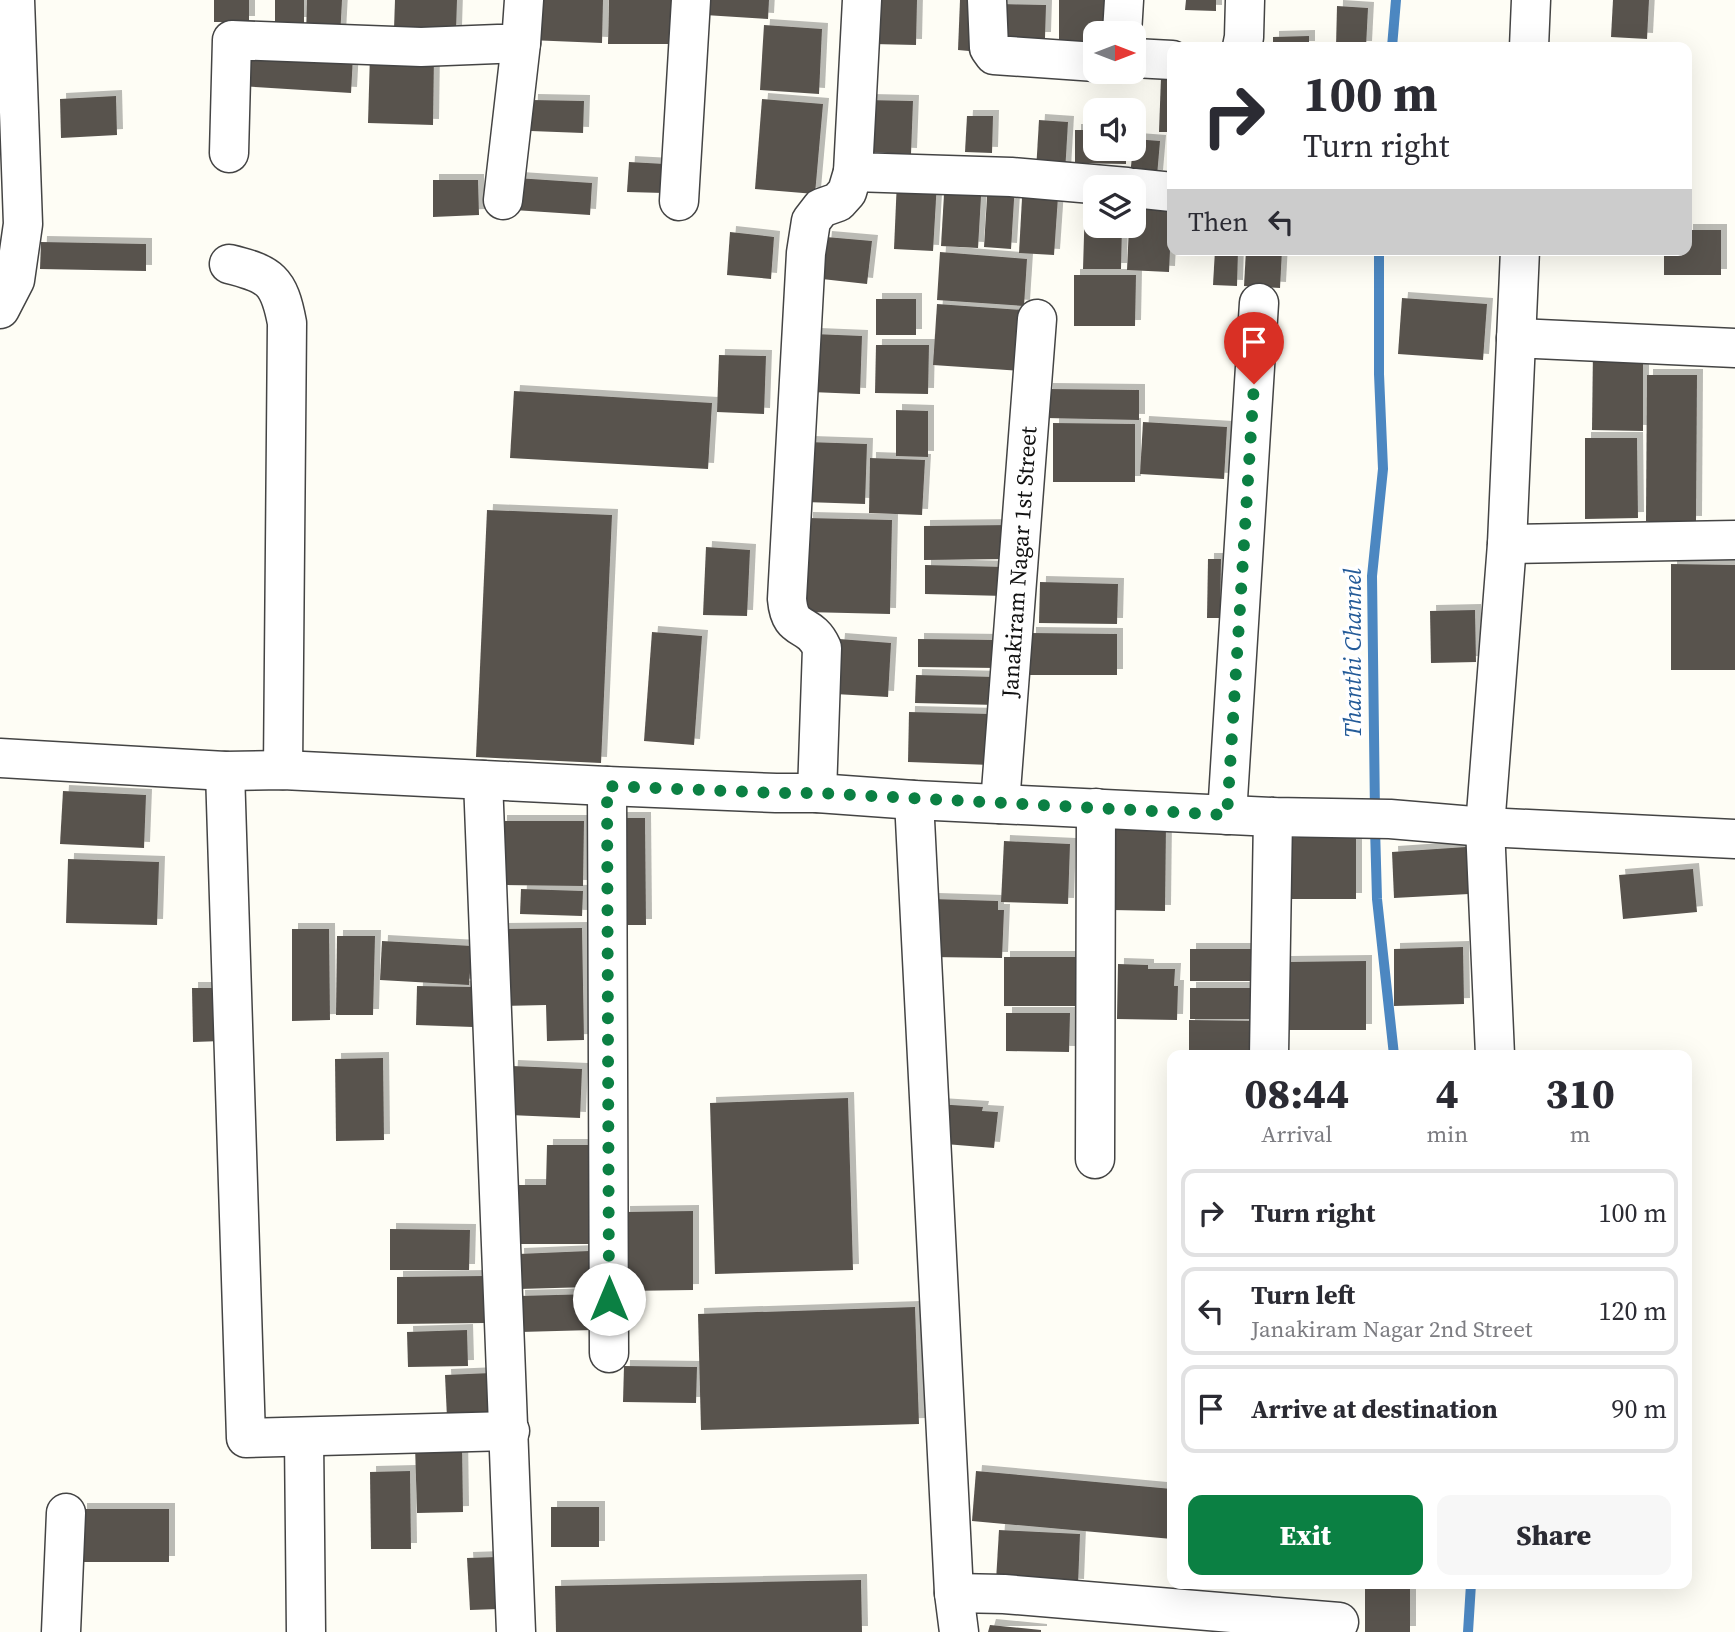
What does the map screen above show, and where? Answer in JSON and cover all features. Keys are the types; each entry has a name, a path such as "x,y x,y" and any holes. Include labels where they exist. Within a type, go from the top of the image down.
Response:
{"street":[{"path":"0,309 15,280 23,224 15,0"},
{"path":"503,200 524,0"},
{"path":"679,201 691,0"},
{"path":"817,793 822,648 811,631 795,624 788,615 787,599 806,253 811,221 821,208 838,202 847,192 853,172 862,0"},
{"path":"987,0 989,48 994,55 1083,61"},
{"path":"1123,21 1124,0"},
{"path":"1242,42 1245,0"},
{"path":"1529,42 1531,0"},
{"path":"229,153 232,40 422,47 521,43"},
{"path":"1146,59 1167,60"},
{"path":"853,172 1011,177 1083,183"},
{"path":"1146,189 1167,191"},
{"path":"1495,1050 1485,827 1507,544 1520,256"},
{"path":"229,264 256,271 272,281 282,297 287,323 284,770"},
{"path":"1227,815 1259,303"},
{"name":"Janakiram Nagar 1st Street","path":"1000,804 1037,319"},
{"path":"1516,338 1735,348"},
{"path":"1507,544 1735,540"},
{"path":"0,758 225,771 284,770 817,793 1227,815 1373,818 1485,827 1735,839"},
{"path":"225,771 246,1438 510,1431"},
{"path":"483,780 516,1632"},
{"path":"607,786 609,1353"},
{"path":"914,800 954,1592 959,1632"},
{"path":"1095,1159 1096,808"},
{"path":"1269,1050 1273,817"},
{"path":"304,1437 306,1632"},
{"path":"61,1632 66,1513"},
{"path":"954,1592 1339,1622"}],"building":[{"path":"214,0 249,0 249,22 214,22"},
{"path":"275,0 304,0 304,23 275,23"},
{"path":"307,0 342,0 340,37 306,36"},
{"path":"395,0 457,0 456,31 394,29"},
{"path":"530,0 603,0 602,43 529,40"},
{"path":"609,0 681,0 681,44 608,44"},
{"path":"706,0 769,0 768,19 705,15"},
{"path":"875,0 917,0 916,45 873,44"},
{"path":"960,0 983,0 980,52 958,50"},
{"path":"1059,0 1114,0 1114,21 1083,21 1083,42 1059,41"},
{"path":"1186,0 1216,0 1216,11 1185,10"},
{"path":"1613,0 1649,0 1647,39 1611,37"},
{"path":"1001,4 1046,5 1045,38 1000,38"},
{"path":"1337,6 1368,8 1366,42 1336,42"},
{"path":"764,25 822,29 819,94 760,90"},
{"path":"1309,36 1309,42 1273,42 1273,37"},
{"path":"244,49 353,56 351,93 241,86"},
{"path":"370,54 434,55 433,125 368,123"},
{"path":"1161,77 1167,78 1167,132 1159,132"},
{"path":"116,96 117,135 61,138 60,99"},
{"path":"762,99 823,104 815,194 755,189"},
{"path":"532,100 584,101 583,133 531,131"},
{"path":"866,100 913,101 911,154 864,152"},
{"path":"967,116 993,116 992,153 965,152"},
{"path":"1039,120 1068,122 1065,173 1036,171"},
{"path":"1075,130 1083,130 1083,161 1126,161 1126,164 1075,163"},
{"path":"1146,140 1160,141 1157,176 1130,175 1132,161 1146,161"},
{"path":"629,162 665,164 664,193 627,192"},
{"path":"945,177 982,179 978,248 941,246"},
{"path":"516,178 592,183 590,215 514,210"},
{"path":"433,180 478,180 479,215 433,217"},
{"path":"897,180 937,182 933,251 894,249"},
{"path":"1023,180 1059,182 1054,255 1019,253"},
{"path":"988,181 1015,183 1011,249 984,247"},
{"path":"1146,205 1167,206 1169,272 1127,270 1128,238 1146,238"},
{"path":"1692,230 1721,230 1721,275 1664,275 1664,256 1692,256"},
{"path":"730,232 774,237 771,279 727,275"},
{"path":"826,237 872,241 867,284 822,279"},
{"path":"1084,238 1122,238 1121,269 1083,269"},
{"path":"41,242 146,244 146,271 40,269"},
{"path":"940,252 1027,259 1024,306 937,300"},
{"path":"1215,256 1238,256 1237,286 1213,285"},
{"path":"1246,256 1282,256 1280,288 1244,286"},
{"path":"1074,275 1136,275 1135,326 1074,326"},
{"path":"1402,298 1487,304 1483,360 1398,354"},
{"path":"876,299 916,299 916,335 876,335"},
{"path":"937,304 1023,310 1020,371 933,365"},
{"path":"814,334 862,336 860,394 811,392"},
{"path":"876,345 929,345 928,394 875,393"},
{"path":"1593,349 1643,350 1643,431 1592,430"},
{"path":"719,355 766,356 764,414 717,412"},
{"path":"1647,375 1697,375 1696,522 1646,521"},
{"path":"1047,389 1139,390 1139,420 1046,418"},
{"path":"514,391 712,403 708,469 510,458"},
{"path":"896,410 928,411 928,457 896,456"},
{"path":"1143,422 1227,427 1224,479 1140,474"},
{"path":"1053,423 1135,424 1135,482 1053,482"},
{"path":"1585,438 1637,438 1638,518 1585,519"},
{"path":"807,442 867,444 865,504 805,502"},
{"path":"870,458 925,460 922,515 869,513"},
{"path":"487,510 612,515 601,763 476,757"},
{"path":"807,518 892,520 890,614 805,612"},
{"path":"1010,525 1010,559 924,560 924,526"},
{"path":"706,547 750,550 747,616 703,615"},
{"path":"1208,559 1221,559 1220,618 1207,618"},
{"path":"1671,564 1735,565 1735,670 1671,670"},
{"path":"925,565 1005,567 1005,596 925,594"},
{"path":"1040,582 1118,584 1117,624 1039,623"},
{"path":"1475,610 1476,662 1431,663 1430,611"},
{"path":"652,632 702,636 694,745 644,741"},
{"path":"1030,633 1117,634 1117,675 1030,675"},
{"path":"839,639 891,643 888,697 835,694"},
{"path":"918,639 997,640 997,668 918,667"},
{"path":"916,675 996,677 996,705 915,703"},
{"path":"909,712 992,714 991,765 908,762"},
{"path":"63,791 146,795 144,848 60,844"},
{"path":"615,818 645,818 646,925 615,925"},
{"path":"501,821 584,821 583,886 500,885"},
{"path":"1112,824 1166,824 1165,911 1112,910"},
{"path":"1287,838 1356,838 1356,899 1287,899"},
{"path":"1004,841 1070,844 1068,904 1001,902"},
{"path":"1466,847 1469,894 1394,898 1392,852"},
{"path":"68,859 159,862 157,925 66,923"},
{"path":"1693,869 1697,912 1623,919 1619,875"},
{"path":"521,889 583,891 582,916 520,914"},
{"path":"932,899 998,901 998,910 1004,910 1002,958 931,957"},
{"path":"582,928 584,1040 547,1041 546,1005 502,1006 500,929"},
{"path":"292,929 329,929 330,1020 292,1021"},
{"path":"337,936 375,936 373,1015 336,1015"},
{"path":"382,941 472,946 469,985 380,980"},
{"path":"1463,947 1464,1004 1394,1006 1394,949"},
{"path":"1190,949 1256,949 1256,981 1190,981"},
{"path":"1004,957 1085,957 1085,1006 1004,1006"},
{"path":"1366,961 1366,1030 1286,1030 1285,962"},
{"path":"1118,964 1148,965 1148,969 1175,969 1174,986 1178,986 1177,1020 1117,1019"},
{"path":"417,986 474,987 473,1027 416,1025"},
{"path":"192,988 222,988 222,1041 193,1042"},
{"path":"1190,988 1256,988 1256,1019 1190,1019"},
{"path":"1006,1013 1070,1013 1069,1052 1006,1051"},
{"path":"1189,1020 1260,1021 1260,1050 1189,1050"},
{"path":"383,1058 384,1140 336,1141 335,1059"},
{"path":"512,1066 582,1069 580,1118 509,1115"},
{"path":"848,1098 853,1270 715,1274 710,1103"},
{"path":"936,1104 983,1107 982,1111 998,1112 994,1148 933,1143"},
{"path":"547,1145 589,1145 589,1244 518,1244 519,1185 546,1185"},
{"path":"693,1211 693,1290 625,1291 624,1212"},
{"path":"390,1229 470,1230 469,1270 390,1270"},
{"path":"589,1251 590,1287 519,1289 518,1254"},
{"path":"484,1276 484,1323 397,1324 397,1277"},
{"path":"592,1294 593,1330 520,1332 519,1296"},
{"path":"915,1307 919,1424 701,1430 698,1314"},
{"path":"467,1330 468,1366 408,1367 407,1332"},
{"path":"624,1366 697,1367 696,1403 623,1402"},
{"path":"491,1373 492,1417 447,1418 445,1375"},
{"path":"462,1444 463,1512 417,1513 415,1445"},
{"path":"410,1471 411,1549 371,1549 370,1472"},
{"path":"976,1471 1167,1489 1167,1539 972,1521"},
{"path":"551,1507 599,1507 599,1547 551,1547"},
{"path":"81,1509 169,1509 169,1562 81,1562"},
{"path":"999,1530 1080,1534 1078,1585 996,1581"},
{"path":"497,1557 499,1609 470,1610 467,1558"},
{"path":"861,1580 862,1632 556,1632 555,1586"},
{"path":"1365,1589 1410,1589 1410,1632 1365,1632"},
{"path":"990,1625 1041,1630 1041,1632 988,1632"}],"waterway":[{"name":"Thanthi Channel","path":"1392,42 1396,0"},
{"name":"Thanthi Channel","path":"1375,813 1372,576 1383,469 1379,374 1379,256"},
{"name":"Thanthi Channel","path":"1375,828 1377,899 1393,1050"},
{"name":"Thanthi Channel","path":"1468,1632 1471,1589"}],"route":[{"path":"609,1299 607,786 817,793 1227,815 1254,384"}]}
